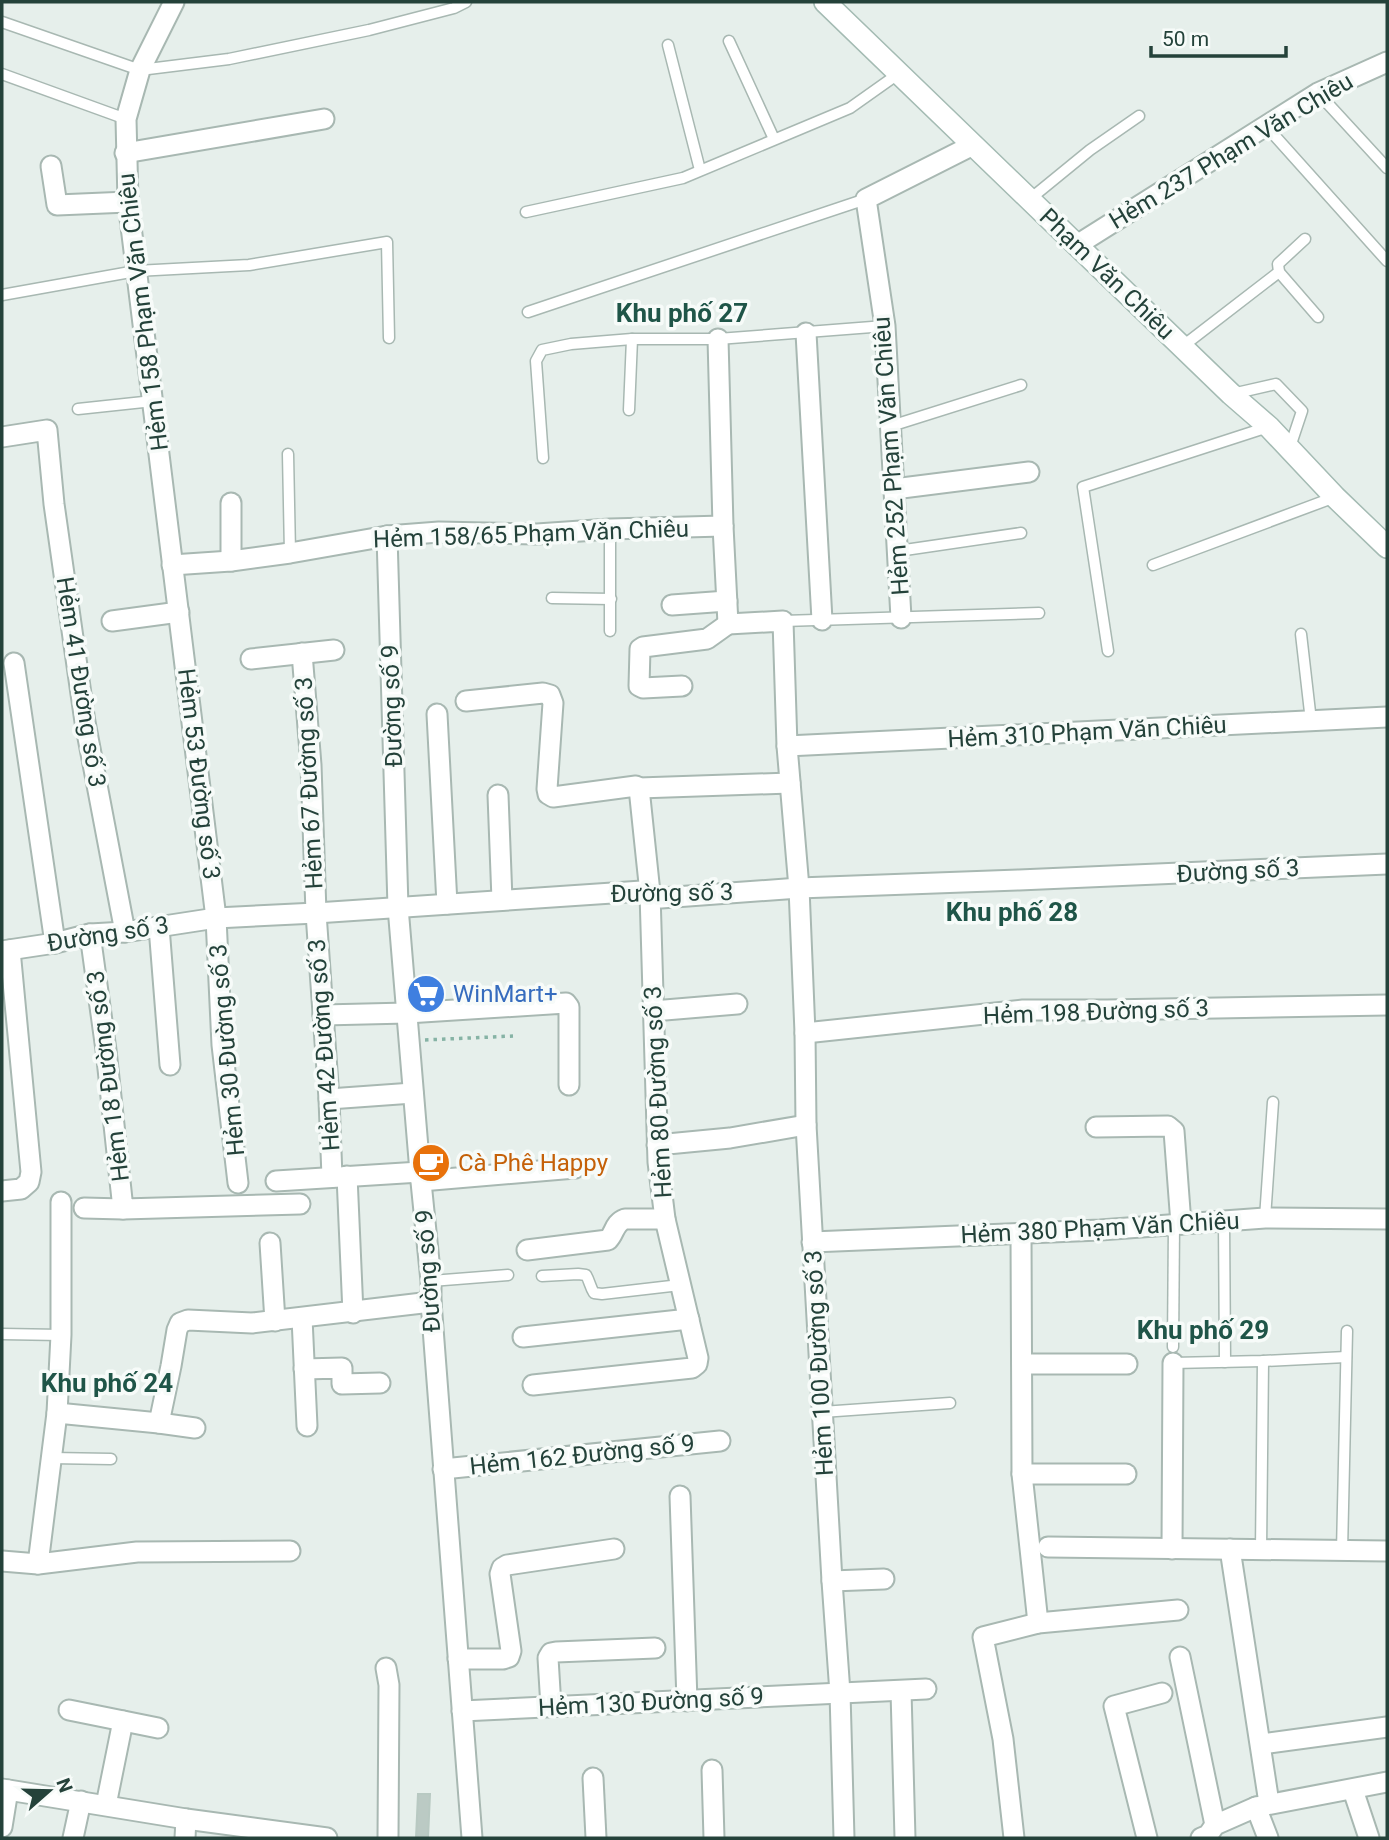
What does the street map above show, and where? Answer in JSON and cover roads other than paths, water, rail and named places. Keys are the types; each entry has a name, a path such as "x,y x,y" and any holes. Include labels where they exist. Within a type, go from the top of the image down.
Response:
{"main road":[{"name":"Phạm Văn Chiêu","path":"834,7 1231,394 1269,426 1335,497 1387,547"}],"street":[{"name":"Hẻm 158 Phạm Văn Chiêu","path":"174,2 140,70 126,119 125,153 136,271 180,622"},
{"name":"Hẻm 237 Phạm Văn Chiêu","path":"1077,245 1318,93 1386,63"},
{"path":"125,153 324,119"},
{"path":"866,199 974,145"},
{"path":"51,166 57,205 128,202"},
{"name":"Hẻm 252 Phạm Văn Chiêu","path":"866,199 885,327 901,618"},
{"path":"806,333 822,620"},
{"path":"719,339 728,624"},
{"name":"Hẻm 41 Đường số 3","path":"2,437 47,430 56,516 85,722 125,932"},
{"path":"894,489 1029,472"},
{"path":"231,503 231,561"},
{"name":"Hẻm 158/65 Phạm Văn Chiêu","path":"172,565 231,561 387,536 439,532 537,534 723,526"},
{"name":"Đường số 9","path":"387,536 398,907 432,1281 431,1302 472,1838"},
{"path":"672,605 727,601"},
{"path":"112,621 180,622"},
{"path":"682,686 639,686 640,649 708,639 728,624 783,621 787,746 799,888"},
{"name":"Hẻm 53 Đường số 3","path":"180,622 216,918"},
{"name":"Hẻm 67 Đường số 3","path":"251,659 334,650"},
{"name":"Hẻm 67 Đường số 3","path":"302,653 311,765 316,913"},
{"path":"14,663 55,943"},
{"path":"466,701 543,693 550,695 553,703 547,789 548,794 553,797 636,786 790,783"},
{"path":"437,714 447,904"},
{"name":"Hẻm 310 Phạm Văn Chiêu","path":"787,746 1387,717"},
{"name":"Hẻm 80 Đường số 3","path":"533,1385 692,1368 697,1364 698,1358 665,1219 657,1145 650,893 639,788"},
{"path":"498,795 502,900"},
{"name":"Đường số 3","path":"6,950 55,943 90,934 125,932 216,918 642,891 661,898 799,888 1387,864"},
{"name":"Hẻm 100 Đường số 3","path":"799,888 806,1125 840,1693 844,1838"},
{"name":"Hẻm 42 Đường số 3","path":"316,913 329,1099 340,1177 353,1312"},
{"name":"Hẻm 30 Đường số 3","path":"216,918 222,1045 238,1183"},
{"path":"159,927 170,1065"},
{"name":"Hẻm 18 Đường số 3","path":"90,934 123,1209 300,1204"},
{"path":"2,1191 21,1189 29,1182 31,1172 6,950"},
{"path":"323,1015 407,1013 566,1003 569,1007 569,1085"},
{"path":"653,1011 737,1004"},
{"name":"Hẻm 198 Đường số 3","path":"805,1032 1023,1010 1387,1005"},
{"path":"329,1099 414,1093"},
{"path":"657,1145 730,1138 806,1125"},
{"path":"1096,1127 1168,1126 1174,1131 1177,1224"},
{"path":"276,1181 575,1168"},
{"path":"38,1564 57,1413 61,1335 61,1202"},
{"path":"84,1208 123,1209"},
{"name":"Hẻm 380 Phạm Văn Chiêu","path":"813,1242 1100,1230 1265,1218 1387,1219"},
{"path":"527,1250 608,1240 613,1236 619,1221 625,1219 665,1219"},
{"path":"1021,1234 1022,1474 1038,1623"},
{"path":"270,1243 275,1321"},
{"path":"159,1423 180,1323 188,1320 252,1323 431,1302"},
{"path":"302,1318 307,1426"},
{"path":"523,1337 689,1319"},
{"path":"1172,1549 1173,1355"},
{"path":"1022,1364 1127,1364"},
{"path":"304,1369 342,1368 342,1384 380,1383"},
{"path":"57,1413 195,1428"},
{"name":"Hẻm 162 Đường số 9","path":"443,1469 720,1441"},
{"path":"1022,1474 1126,1474"},
{"path":"680,1496 687,1701"},
{"path":"1048,1547 1387,1551"},
{"path":"458,1659 509,1657 511,1651 500,1574 502,1568 614,1549"},
{"path":"1230,1549 1262,1744 1263,1805 1268,1838"},
{"path":"2,1561 38,1564 137,1552 290,1551"},
{"path":"832,1581 884,1579"},
{"path":"1014,1838 1003,1739 983,1637 1038,1623 1178,1609"},
{"path":"551,1707 548,1658 551,1653 655,1648"},
{"path":"1180,1657 1208,1832 1263,1805 1387,1782"},
{"path":"386,1668 390,1685 388,1838"},
{"name":"Hẻm 130 Đường số 9","path":"462,1711 926,1689"},
{"path":"901,1691 905,1838"},
{"path":"1147,1838 1114,1706 1162,1693"},
{"path":"69,1710 158,1728"},
{"path":"106,1805 123,1721"},
{"path":"1262,1744 1387,1727"},
{"path":"712,1770 714,1838"},
{"path":"593,1778 596,1838"},
{"path":"2,1827 5,1790 106,1805 185,1829 327,1838"},
{"path":"1353,1790 1369,1838"},
{"path":"73,1838 81,1801"}],"lane":[{"path":"2,22 140,70 229,59 356,33 454,8 466,2"},
{"path":"729,41 774,139"},
{"path":"668,45 700,170"},
{"path":"526,212 683,178 850,108 899,73"},
{"path":"2,74 126,119"},
{"path":"1318,93 1387,168"},
{"path":"1030,199 1090,150 1139,116"},
{"path":"1266,126 1387,261"},
{"path":"528,312 866,199"},
{"path":"1305,239 1278,264 1279,272 1318,317"},
{"path":"2,295 136,271 249,265 387,242 389,338"},
{"path":"1183,346 1279,272"},
{"path":"543,458 536,361 542,350 571,344 632,339 719,339 885,327"},
{"path":"629,410 632,339"},
{"path":"1231,394 1276,384 1302,411 1290,449"},
{"path":"891,426 1021,385"},
{"path":"78,409 153,401"},
{"path":"1108,650 1083,487 1269,426"},
{"path":"288,454 290,552"},
{"path":"1153,565 1335,497"},
{"path":"610,530 610,631"},
{"path":"898,551 1021,533"},
{"path":"552,598 611,599"},
{"path":"901,618 1039,613"},
{"name":"Hẻm 252 Phạm Văn Chiêu","path":"783,621 901,618"},
{"path":"1301,634 1311,722"},
{"path":"1265,1218 1273,1102"},
{"path":"1224,1220 1225,1362"},
{"path":"1177,1224 1173,1355 1225,1362 1346,1357"},
{"path":"432,1281 508,1275"},
{"path":"542,1276 586,1275 594,1293 602,1294 680,1285"},
{"path":"1342,1551 1347,1331"},
{"path":"2,1334 61,1335"},
{"path":"1261,1550 1263,1361"},
{"path":"822,1412 950,1404"},
{"path":"51,1458 111,1459"}],"place":[{"name":"WinMart+","path":"426,994"},
{"name":"Cà Phê Happy","path":"431,1163"}],"district":[{"name":"Khu phố 27","path":"682,313"},
{"name":"Khu phố 28","path":"1012,912"},
{"name":"Khu phố 29","path":"1203,1330"},
{"name":"Khu phố 24","path":"107,1383"}]}
